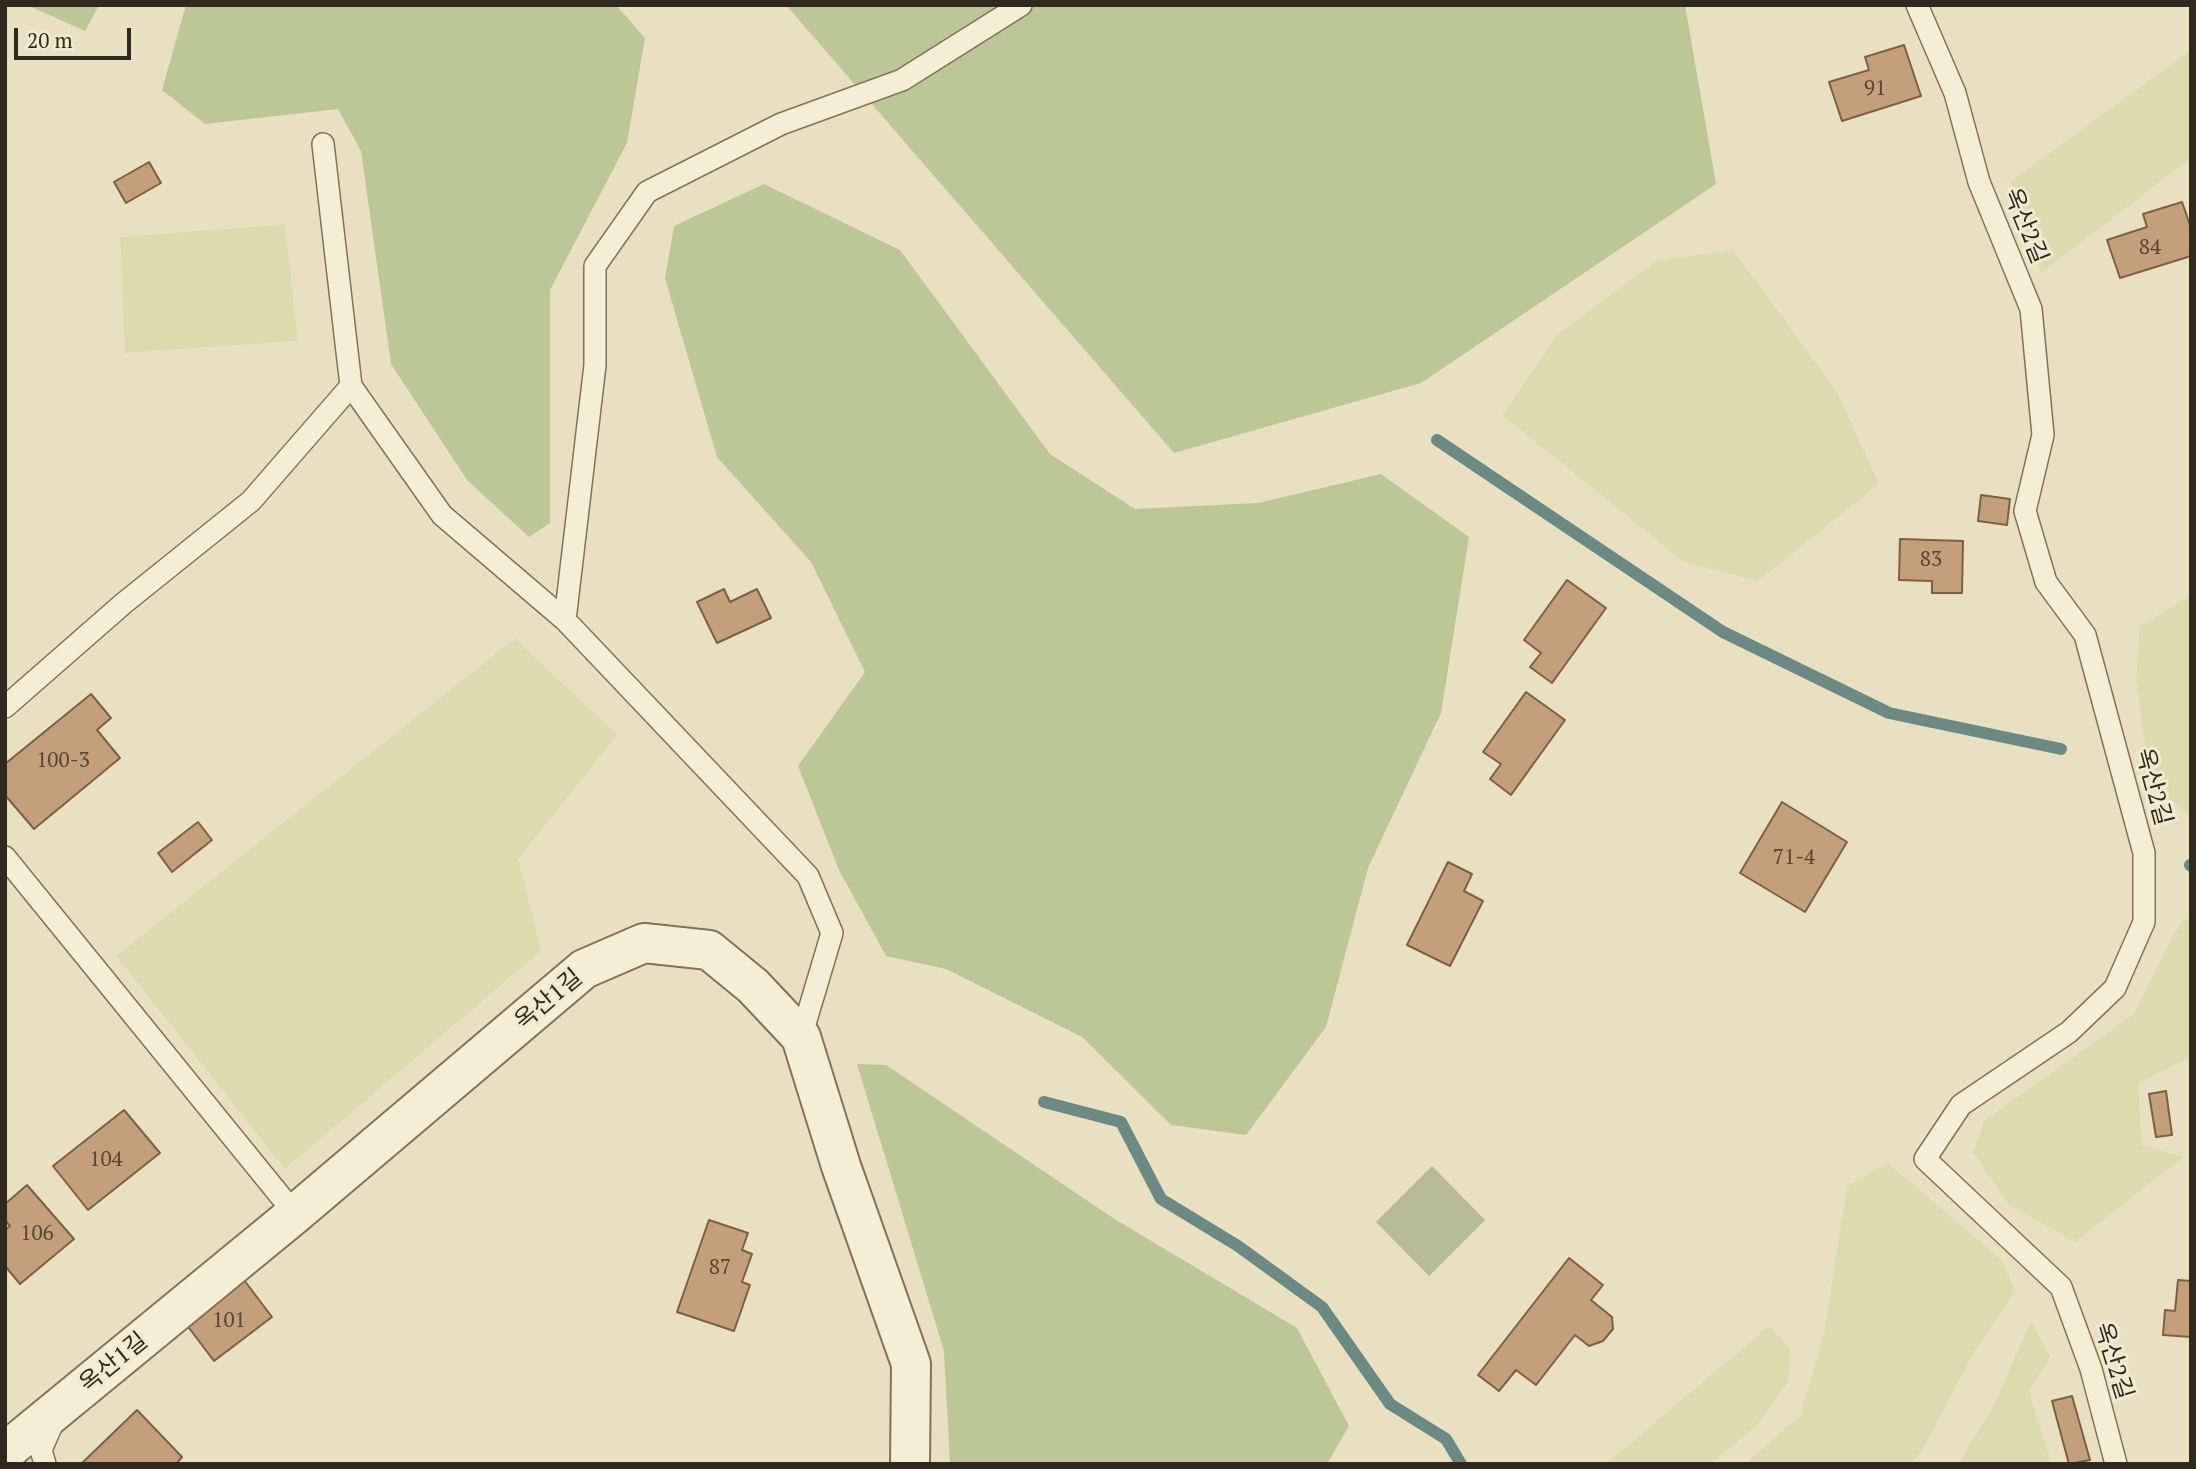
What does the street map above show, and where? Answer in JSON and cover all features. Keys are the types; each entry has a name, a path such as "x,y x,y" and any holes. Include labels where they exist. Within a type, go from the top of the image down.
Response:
{"street":[{"name":"옥산1길","path":"5,1452 295,1214 584,969 644,943 709,950 752,986 801,1037 841,1166 911,1364 910,1464"}],"lane":[{"path":"565,620 594,365 595,266 647,192 781,124 902,80 1021,5"},
{"name":"옥산2길","path":"1917,5 1955,93 1979,182 2031,309 2042,435 2025,511 2046,582 2085,635 2144,853 2144,922 2115,988 2069,1032 1961,1105 1925,1160 2061,1287 2091,1369 2116,1464"},
{"path":"323,144 351,386 442,515 565,620 808,876 832,933 801,1037"},
{"path":"5,707 124,603 251,501 351,386"},
{"path":"5,857 295,1214"},
{"path":"46,1464 41,1450 59,1408"}],"shaded area":[{"path":"2191,50 2191,158 2041,273 2011,181"},
{"path":"285,224 298,341 125,353 120,237"},
{"path":"1733,250 1836,390 1879,484 1758,581 1684,562 1502,415 1558,334 1656,261"},
{"path":"2191,595 2191,817 2166,796 2145,746 2136,677 2140,626"},
{"path":"515,638 617,735 518,859 541,951 285,1169 116,956"},
{"path":"2185,918 2191,922 2191,1051 2188,1058 2138,1083 2142,1145 2184,1157 2075,1242 2008,1204 1973,1152 1985,1120 2134,1014 2172,937"},
{"path":"1888,1163 2002,1260 2015,1292 1975,1350 1922,1451 1910,1464 1744,1464 1800,1416 1824,1334 1847,1186"},
{"path":"2031,1321 2050,1357 2029,1392 2052,1464 1958,1464 1994,1405"},
{"path":"1769,1326 1791,1350 1788,1382 1757,1426 1710,1464 1606,1464"}],"green space":[{"path":"27,5 99,5 85,31"},
{"path":"186,5 616,5 645,38 627,143 550,290 550,523 529,537 467,480 391,364 361,151 338,109 205,124 162,90"},
{"path":"786,5 1685,5 1716,184 1421,383 1174,453"},
{"path":"764,184 900,250 1050,454 1135,509 1258,503 1381,474 1469,537 1441,713 1368,868 1326,1027 1246,1135 1171,1125 1082,1037 946,969 886,956 839,870 798,766 865,672 811,562 717,457 665,278 674,226"},
{"path":"857,1064 886,1065 1113,1218 1297,1328 1349,1426 1327,1464 950,1464 944,1351"},
{"path":"1432,1166 1485,1220 1429,1276 1376,1222"}],"building":[{"path":"1904,45 1921,96 1842,121 1829,82 1869,70 1865,57"},
{"path":"149,162 161,183 126,203 114,182"},
{"path":"2182,202 2191,228 2191,256 2120,278 2107,240 2147,227 2143,214"},
{"path":"1981,495 2010,499 2007,525 1978,521"},
{"path":"1900,539 1963,541 1962,593 1932,593 1932,581 1899,580"},
{"path":"1567,580 1606,608 1552,683 1530,667 1541,653 1524,640"},
{"path":"724,589 730,602 757,589 771,618 717,643 697,602"},
{"path":"1526,692 1565,720 1511,795 1490,779 1501,764 1483,752"},
{"path":"91,694 111,718 97,730 120,758 34,829 5,795 5,764"},
{"path":"1782,802 1847,842 1805,912 1740,873"},
{"path":"198,822 212,840 172,872 158,853"},
{"path":"1448,862 1472,874 1464,891 1483,901 1450,966 1407,945"},
{"path":"2166,1091 2172,1135 2156,1137 2149,1094"},
{"path":"124,1110 160,1153 88,1210 53,1166"},
{"path":"27,1185 74,1239 20,1284 5,1266 5,1230 10,1226 5,1220 5,1204"},
{"path":"709,1220 748,1233 742,1250 752,1254 742,1282 750,1285 734,1331 677,1312"},
{"path":"1569,1258 1603,1285 1591,1300 1612,1317 1613,1329 1603,1341 1589,1346 1575,1335 1536,1385 1516,1370 1499,1391 1478,1375"},
{"path":"244,1280 272,1317 214,1361 186,1324"},
{"path":"2178,1280 2191,1281 2191,1337 2163,1335 2165,1310 2175,1311"},
{"path":"2072,1396 2090,1460 2069,1464 2052,1401"},
{"path":"137,1410 182,1457 176,1464 81,1464"}],"waterway":[{"path":"1437,440 1723,632 1889,713 2061,749"},
{"path":"1044,1102 1121,1122 1161,1199 1238,1246 1322,1307 1390,1404 1446,1439 1461,1464"}]}
